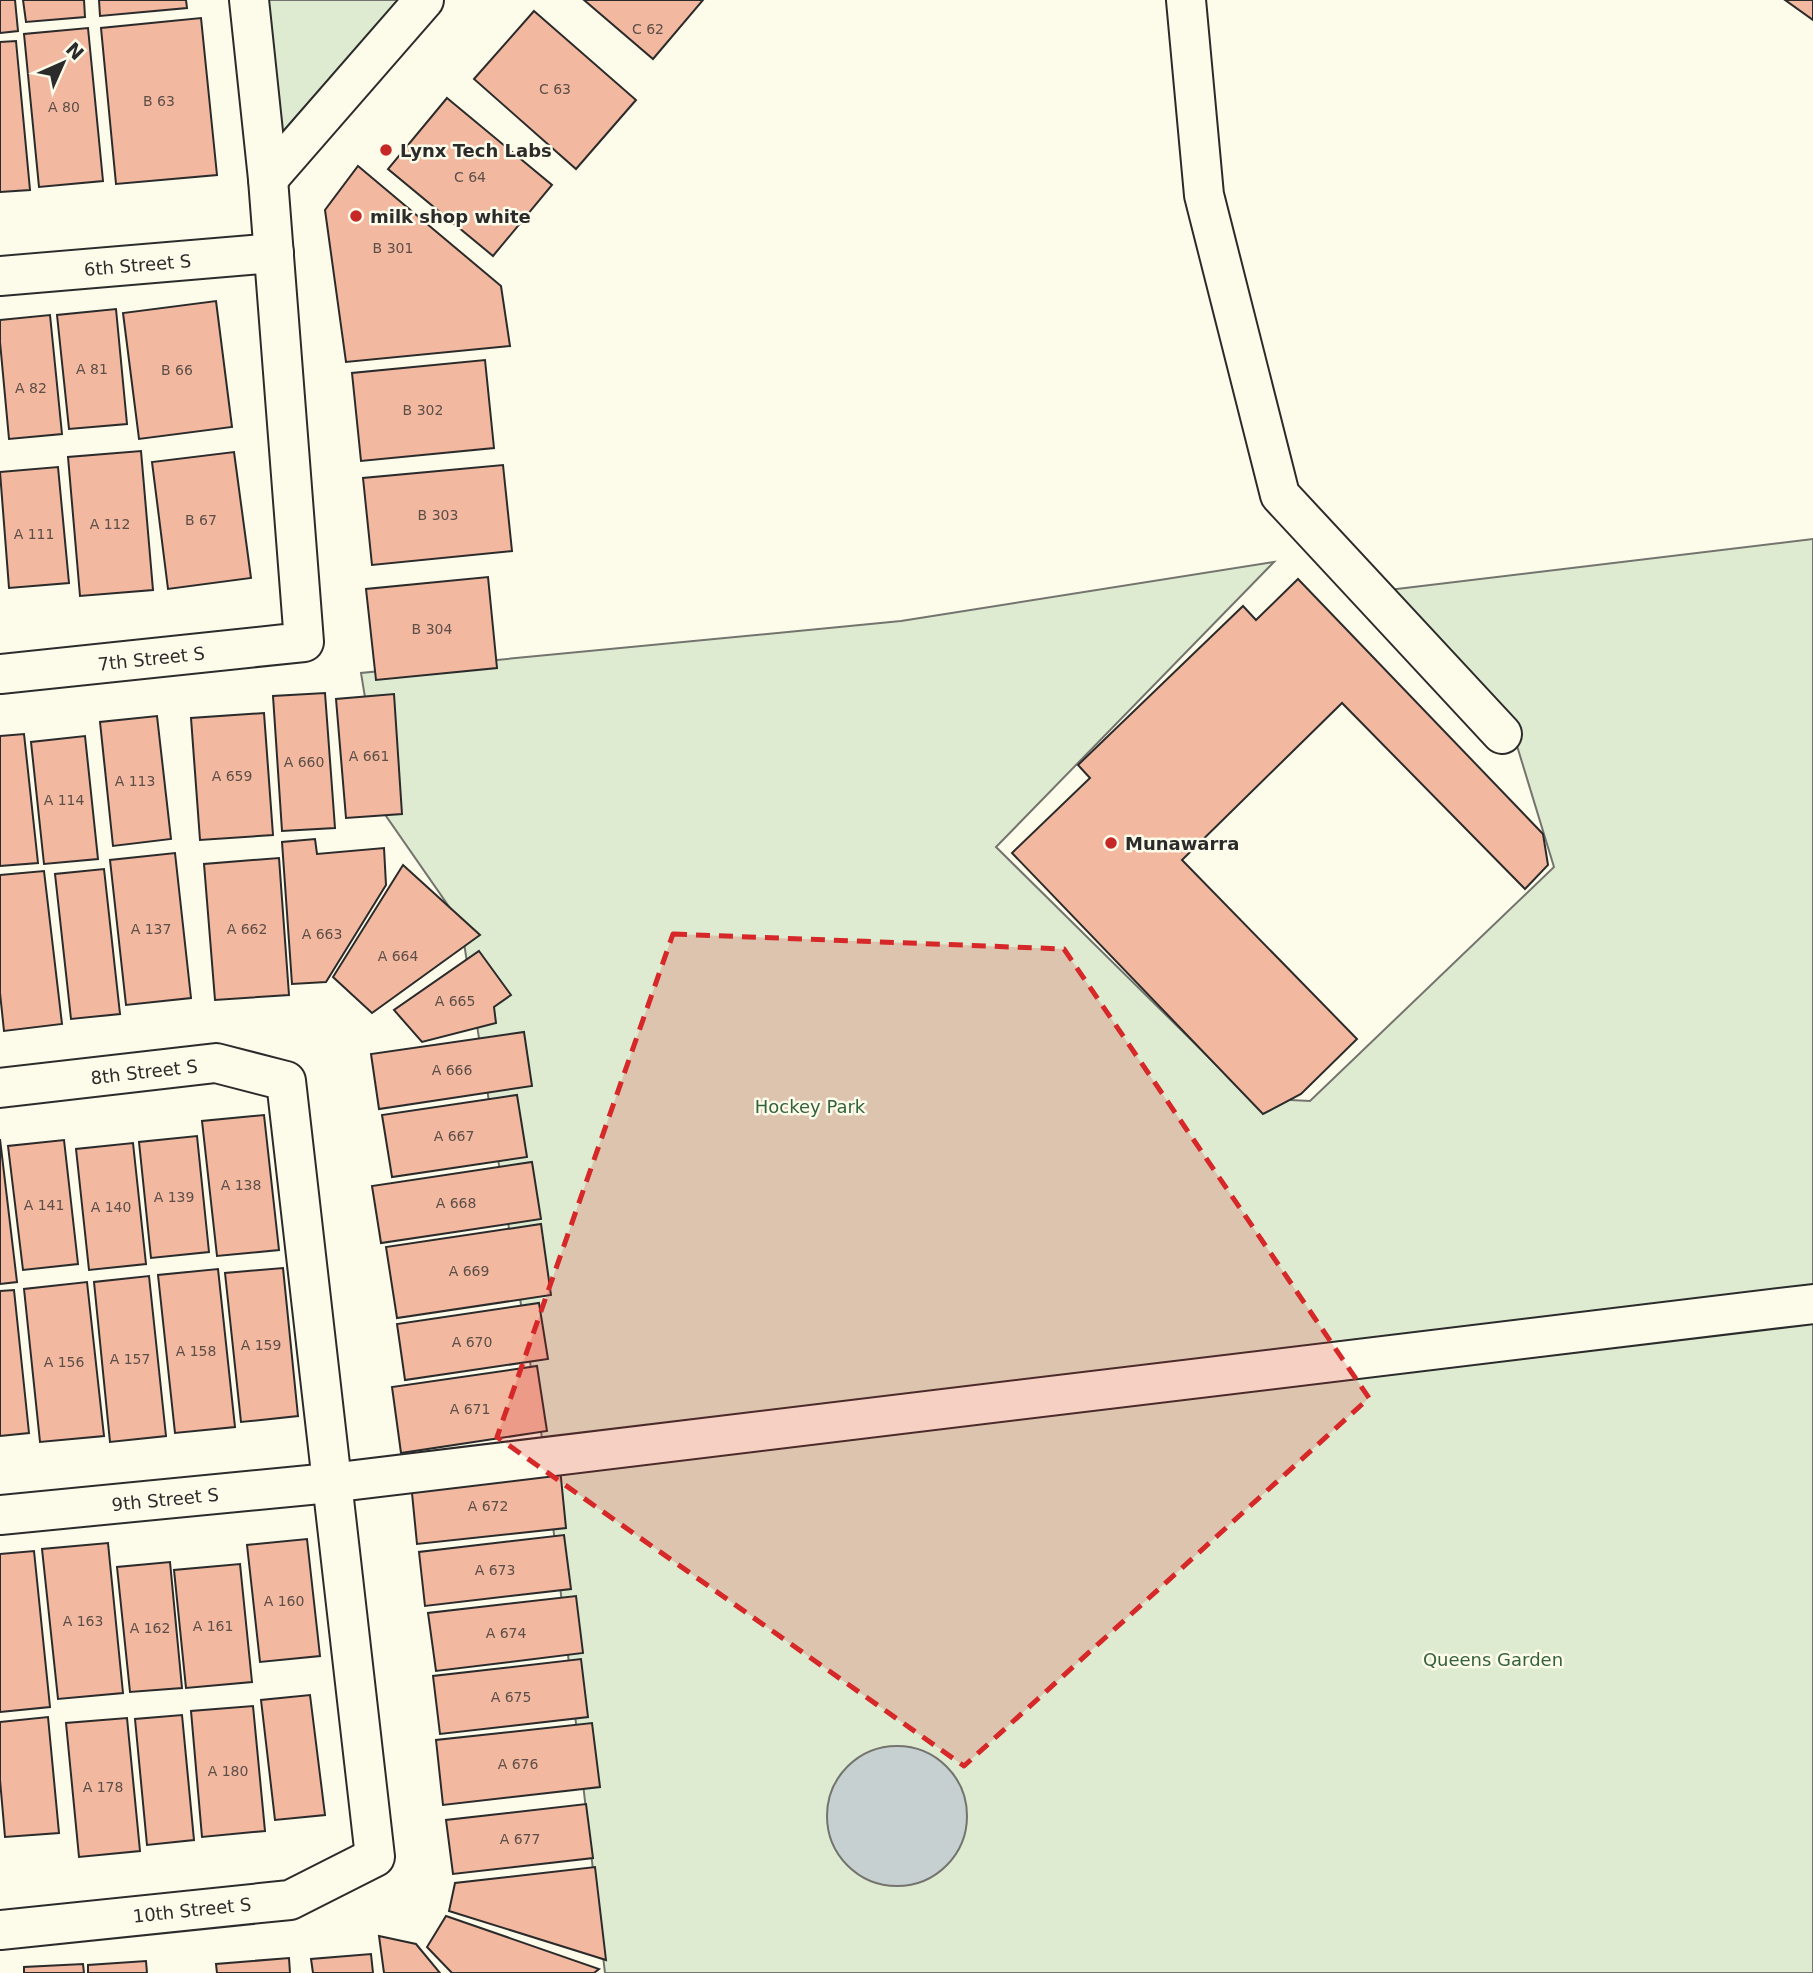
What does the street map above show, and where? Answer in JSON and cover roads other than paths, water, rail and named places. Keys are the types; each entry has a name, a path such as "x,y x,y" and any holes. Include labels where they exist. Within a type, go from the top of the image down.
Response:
{"street":[{"path":"249,0 274,253"},
{"path":"268,178 424,0"},
{"path":"1186,0 1203,195 1280,495 1502,734"},
{"name":"6th Street S","path":"0,275 274,253"},
{"name":"7th Street S","path":"0,674 304,642 274,253"},
{"name":"8th Street S","path":"0,1088 216,1063 286,1081 330,1483"},
{"name":"9th Street S","path":"0,1515 330,1483 1813,1304"},
{"name":"10th Street S","path":"0,1930 290,1900 375,1857 330,1483"}],"place":[{"name":"Lynx Tech Labs","path":"386,150"},
{"name":"milk shop white","path":"356,216"},
{"name":"Munawarra","path":"1111,843"}],"park label":[{"name":"Hockey Park","path":"810,1106"},
{"name":"Queens Garden","path":"1493,1659"}]}
